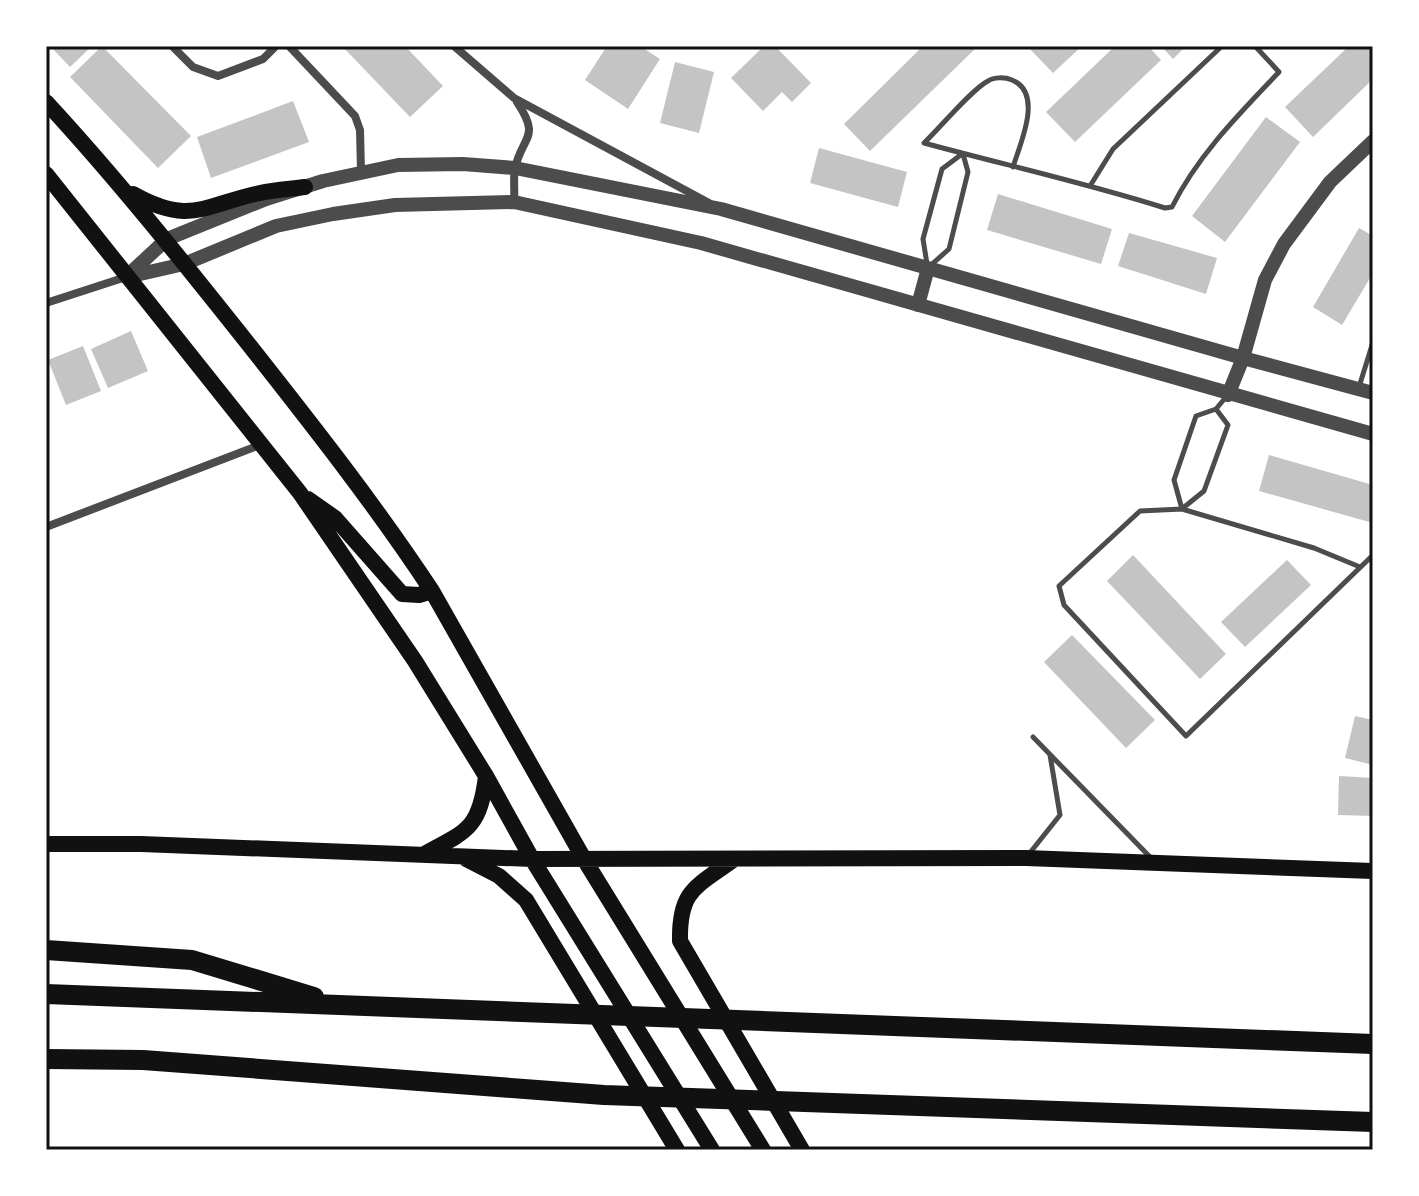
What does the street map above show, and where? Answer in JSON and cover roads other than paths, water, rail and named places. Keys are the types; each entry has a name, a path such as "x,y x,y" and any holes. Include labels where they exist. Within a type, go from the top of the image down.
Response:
{"highway":[{"path":"46,950 192,960 341,1005"},
{"path":"46,994 1373,1044"},
{"path":"46,1059 143,1060 604,1095 798,1099 1373,1122"},
{"path":"46,1075 143,1060"}],"main road":[{"path":"46,102 167,239 358,484 432,591 584,859 763,1150"},
{"path":"46,174 300,493 415,661 486,776 532,859 712,1150"},
{"path":"122,188 157,207 188,212 260,193 305,187"},
{"path":"300,493 335,518 402,594 419,595 432,591"},
{"path":"424,854 466,832 482,806 486,776"},
{"path":"46,844 141,844 532,859 1026,858 1373,871"},
{"path":"461,856 499,876 526,900 677,1150"},
{"path":"733,860 689,892 679,916 680,941 802,1150"}],"street":[{"path":"172,46 193,67 218,76 263,59 276,46"},
{"path":"289,46 355,116 360,130 361,171"},
{"path":"454,46 514,98 721,209"},
{"path":"514,98 529,119 529,137 515,168 514,202"},
{"path":"1228,395 1243,358 1265,280 1284,244 1330,182 1373,141"},
{"path":"126,277 167,239 266,199 361,171 398,165 463,164 515,168 721,209 1366,391"},
{"path":"46,303 126,277 184,264 276,226 395,205 514,202 701,243 1373,434"},
{"path":"918,305 928,268"},
{"path":"46,527 260,445"}],"lane":[{"path":"1090,186 1113,149 1222,46"},
{"path":"1013,167 1024,130 1028,101 1024,89 1014,80 986,81 924,143 1165,208 1172,207 1185,182 1226,127 1279,72 1255,46"},
{"path":"928,268 949,249 968,172 962,154"},
{"path":"928,268 923,239 942,169 962,154"},
{"path":"1366,391 1373,342"},
{"path":"1182,509 1174,480 1196,416 1216,409 1228,395"},
{"path":"1182,509 1204,491 1228,425 1216,409"},
{"path":"1360,567 1314,548 1182,509 1140,511 1059,586 1064,605 1186,736 1373,555"},
{"path":"1033,737 1155,862"},
{"path":"1026,858 1060,815 1050,754"}]}
